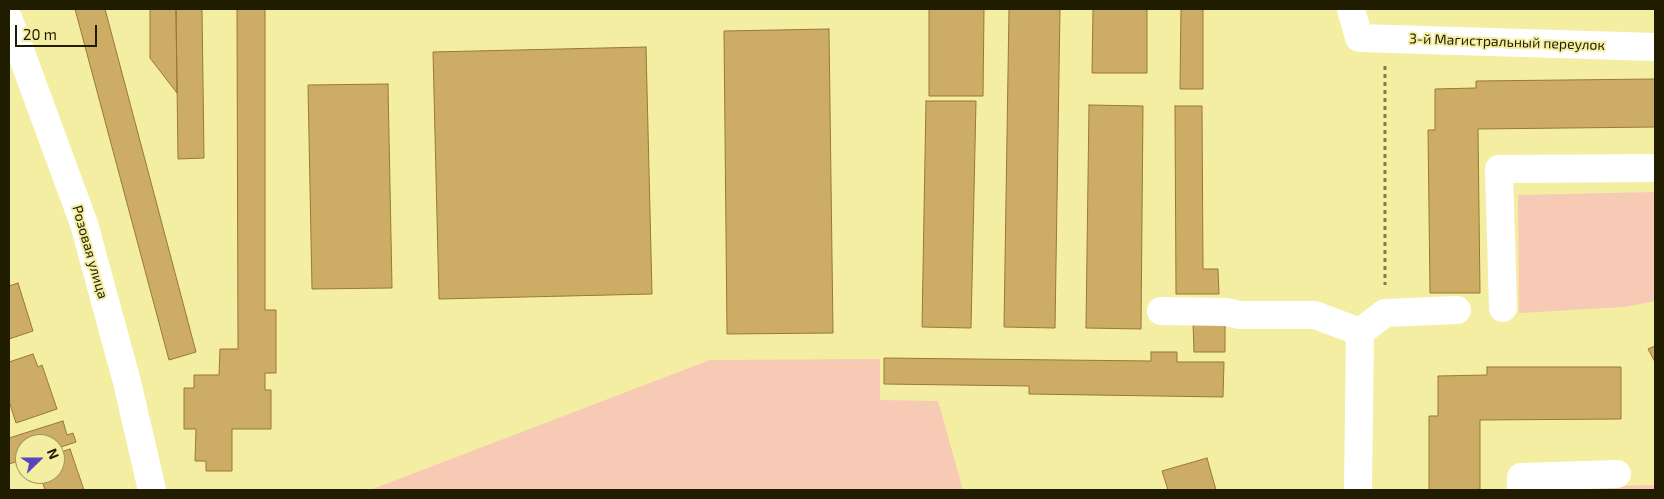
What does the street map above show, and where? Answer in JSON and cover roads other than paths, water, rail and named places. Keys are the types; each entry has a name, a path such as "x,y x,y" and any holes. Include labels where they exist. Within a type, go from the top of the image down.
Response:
{"street":[{"name":"3-й Магистральный переулок","path":"1351,9 1372,38 1655,47"},
{"name":"Розовая улица","path":"9,20 84,224 127,382 152,490"},
{"path":"1503,308 1499,170 1655,168"},
{"path":"1360,332 1385,313 1457,310"},
{"path":"1161,311 1226,312 1240,315 1315,315 1360,332"},
{"path":"1358,490 1360,332"},
{"path":"1521,490 1521,477 1617,474"}]}
